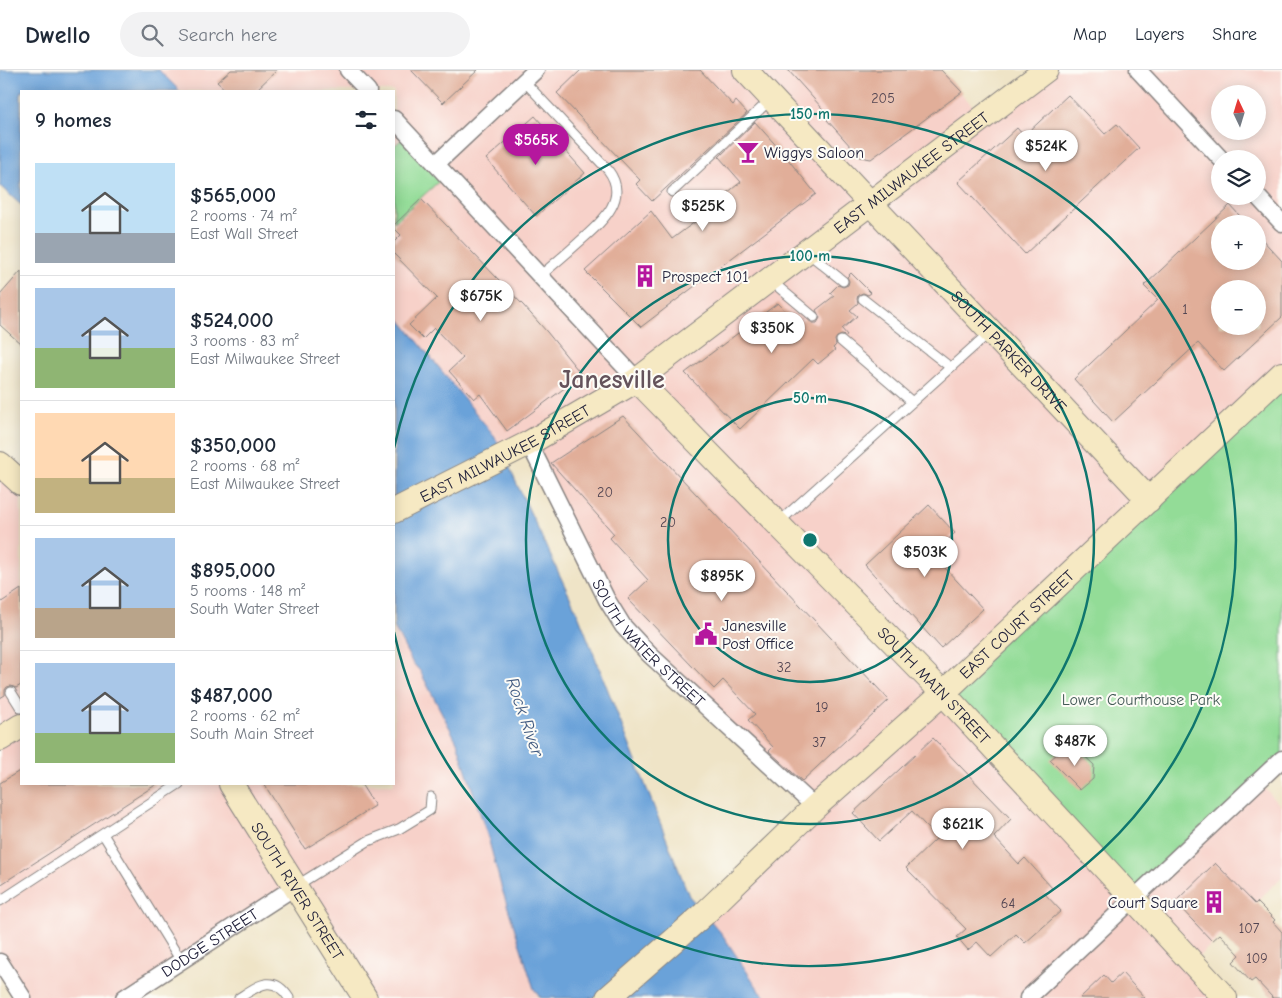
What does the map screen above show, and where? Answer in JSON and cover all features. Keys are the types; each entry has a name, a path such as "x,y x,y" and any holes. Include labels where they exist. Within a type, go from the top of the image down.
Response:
{"main road":[{"name":"SOUTH PARKER DRIVE","path":"745,70 1149,500"},
{"name":"EAST MILWAUKEE STREET","path":"395,510 505,455 637,380 1046,70"},
{"name":"EAST COURT STREET","path":"608,998 704,914 815,807 943,693 1282,374"},
{"name":"SOUTH MAIN STREET","path":"637,380 943,693 1225,998"},
{"path":"0,464 20,482"},
{"path":"0,739 20,727"},
{"name":"SOUTH RIVER STREET","path":"232,785 365,998"}],"street":[{"path":"348,70 367,90"},
{"path":"436,164 536,70"},
{"path":"1138,70 1213,150"},
{"path":"395,120 637,380"},
{"path":"1265,205 1282,223"},
{"name":"SOUTH WATER STREET","path":"529,442 607,600 623,626 649,654 815,807"},
{"path":"1028,998 1282,759"},
{"name":"DODGE STREET","path":"124,998 296,886"},
{"path":"0,962 23,998"}],"lane":[{"path":"524,81 608,170 615,185 614,201 603,221 540,276"},
{"path":"672,192 771,99"},
{"path":"806,251 842,281"},
{"path":"769,279 814,317"},
{"path":"863,298 902,331 950,367"},
{"path":"778,524 911,401 991,331"},
{"path":"841,341 911,401"},
{"path":"11,692 20,706"},
{"path":"0,901 177,785"},
{"path":"296,886 368,841 399,829 430,810 431,797"},
{"path":"103,834 181,961"},
{"path":"239,998 263,984 270,983 280,986 289,998"}],"shaded area":[{"path":"159,70 940,70 983,117 1046,70 1282,70 1282,374 1258,781 1282,807 1282,877 1193,962 1225,998 766,998 759,991 722,934 704,914 814,807 623,626 529,443 502,449 492,433 395,313 395,90 179,90"},
{"path":"0,464 20,482 20,785 395,785 395,629 412,662 420,671 457,742 489,841 501,886 534,989 539,998 365,998 296,886 124,998 23,998 0,962"}],"green space":[{"path":"408,134 446,175 395,221 395,145"},
{"name":"Lower Courthouse Park","path":"1282,374 1282,759 1134,900 943,693"}],"water":[{"path":"0,70 159,70 179,90 20,90 20,204 0,186"},
{"name":"Rock River","path":"395,313 492,433 502,449 578,614 689,896 722,934 766,998 541,998 534,989 457,742 420,671 412,662 395,629"}],"building":[{"path":"231,70 277,70 256,90 226,90 217,82"},
{"path":"411,70 478,70 443,103"},
{"path":"581,70 700,70 733,105 736,101 747,113 652,201 636,184 640,180 557,93"},
{"path":"788,70 941,70 962,92 871,159 860,157 827,120 830,117"},
{"path":"1068,95 1105,134 1117,124 1139,148 1025,254 958,182 1017,128 1024,136"},
{"path":"535,116 585,173 536,216 486,159"},
{"path":"755,122 816,194 641,327 585,271 651,211 672,239 707,213 705,210 741,182 719,157"},
{"path":"421,199 523,305 582,375 507,431 480,394 474,399 449,371 463,358 434,328 423,339 409,325 437,298 395,255 395,241 401,235 395,229 395,224"},
{"path":"1230,205 1239,215 1219,215"},
{"path":"1211,223 1211,270 1266,270 1266,244 1282,261 1282,317 1266,332 1266,280 1211,280 1211,335 1263,335 1224,371 1198,343 1113,422 1074,379 1158,300 1144,286"},
{"path":"20,272 20,343 0,325 0,295"},
{"path":"851,273 871,293 868,295 863,293 858,295 858,303 850,310 857,316 842,329 847,335 837,337 835,340 836,345 833,348 835,350 818,364 813,359 740,429 685,373 778,303 798,324 806,318 812,323 817,323 820,318 816,310 834,296 830,293 838,285 843,287 848,285 847,277"},
{"path":"623,416 889,700 802,781 769,751 773,747 748,720 755,714 723,680 714,689 628,599 648,580 610,538 614,534 551,463"},
{"path":"929,505 955,533 932,554 983,609 941,648 865,565"},
{"path":"20,590 20,686 16,688 7,687 5,695 0,698 0,603"},
{"path":"933,738 1011,819 994,837 1019,864 1025,858 1052,888 1045,894 1061,911 1025,943 1016,934 991,957 977,942 968,950 957,937 966,929 906,868 937,838 912,811 879,841 853,813"},
{"path":"1065,747 1077,749 1094,765 1093,779 1080,790 1050,760"},
{"path":"20,771 20,785 155,785 0,885 0,783"},
{"path":"265,785 362,785 375,806 305,849"},
{"path":"1215,863 1255,904 1257,902 1275,920 1273,922 1282,932 1282,998 1273,998 1255,979 1251,982 1233,962 1240,955 1220,934 1212,941 1175,902"},
{"path":"1122,973 1145,998 1080,998 1104,975 1111,983"}],"place":[{"name":"Wiggys Saloon","path":"748,152"},
{"name":"Prospect 101","path":"645,276"},
{"name":"Janesville Post Office","path":"706,634"},
{"name":"Court Square","path":"1214,902"}],"district":[{"name":"Janesville","path":"612,379"}]}
